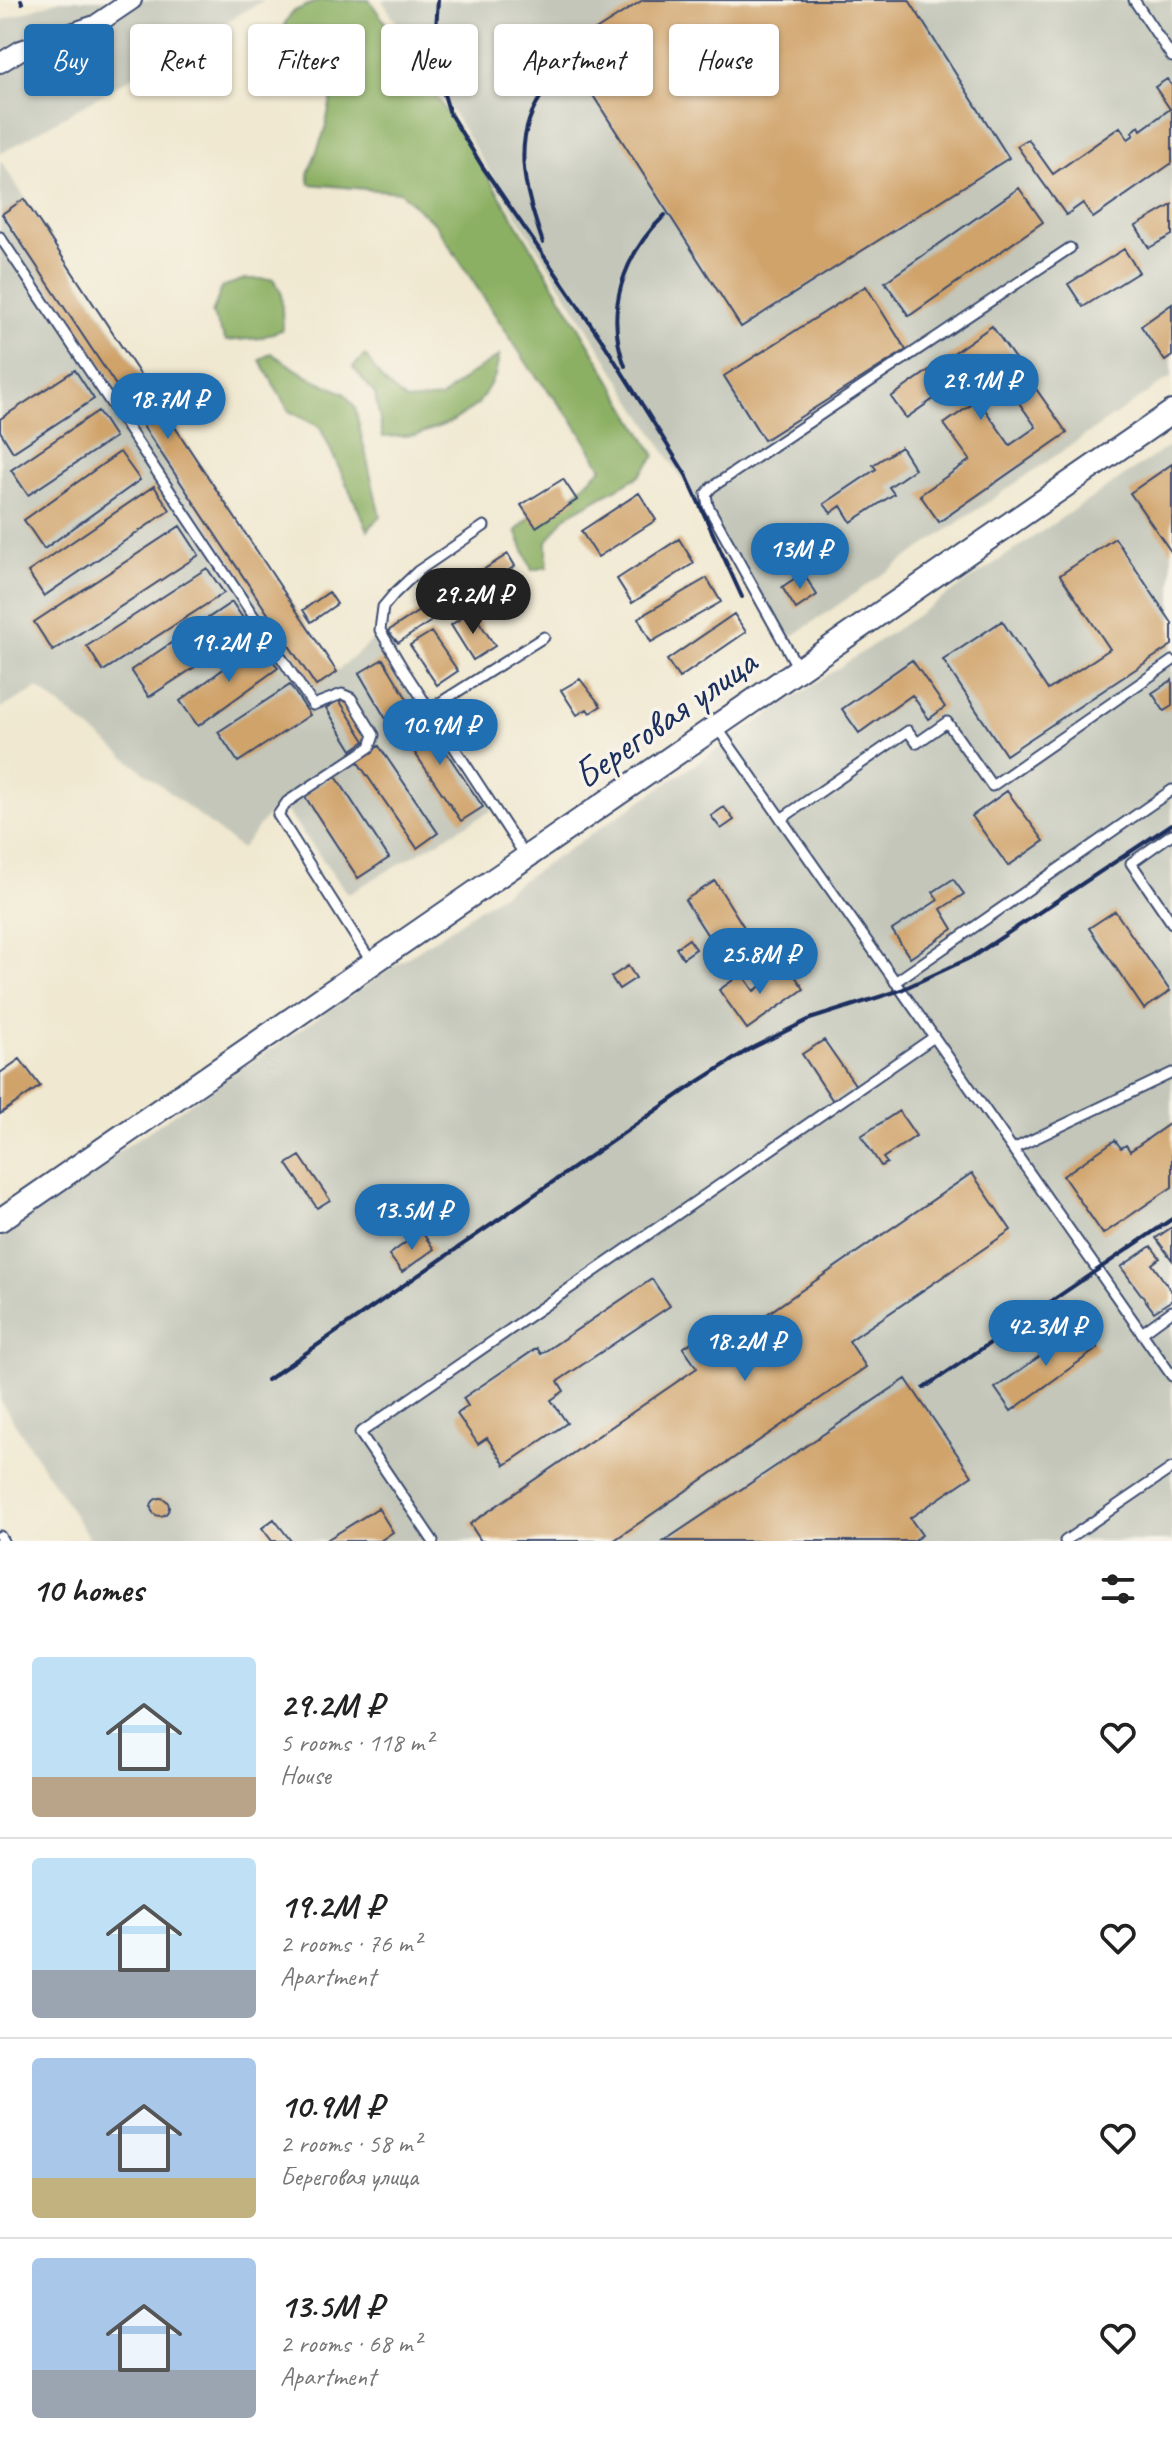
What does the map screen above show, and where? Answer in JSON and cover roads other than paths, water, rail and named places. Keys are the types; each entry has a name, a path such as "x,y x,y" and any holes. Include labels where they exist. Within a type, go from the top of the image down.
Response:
{"street":[{"path":"0,63 21,50 95,25 132,0"},
{"name":"Береговая улица","path":"0,1220 1172,412"}],"lane":[{"path":"1134,0 1172,57"},
{"path":"0,237 313,705 342,694 351,698 374,735 370,747 287,802 278,815 372,963"},
{"path":"799,669 708,506 706,494 712,487 1070,248"},
{"path":"484,526 418,571 383,607 380,630 526,857"},
{"path":"430,709 544,637"},
{"path":"781,819 908,731 917,743 947,722 992,786 1172,661"},
{"path":"716,726 1172,1376"},
{"path":"895,982 1172,790"},
{"path":"1172,834 1131,863 1172,923"},
{"path":"433,1541 360,1433 934,1037"},
{"path":"1013,1149 1172,1073"},
{"path":"1142,1333 1172,1311"},
{"path":"1065,1541 1172,1468"},
{"path":"0,1536 3,1541"}],"railway":[{"path":"438,0 436,29 440,81 450,114 482,166 605,345 686,475 742,597"},
{"path":"542,96 527,125 524,164 526,184 543,243"},
{"path":"625,366 616,325 621,285 638,248 665,215"},
{"path":"267,1380 748,1050 810,1019 901,990 972,957 1172,824"},
{"path":"924,1388 1172,1219"}]}
